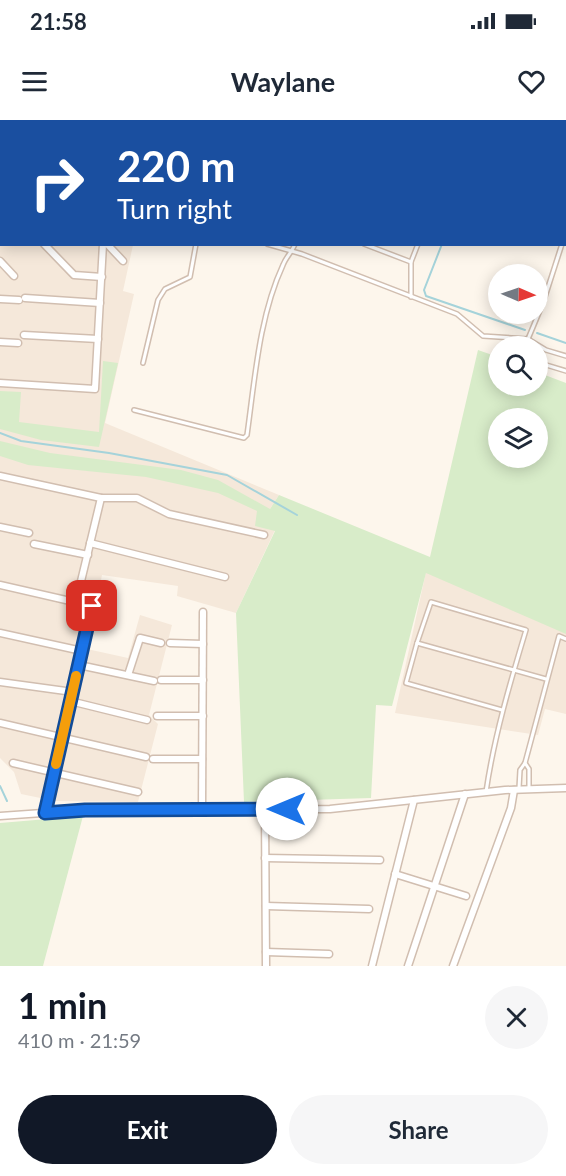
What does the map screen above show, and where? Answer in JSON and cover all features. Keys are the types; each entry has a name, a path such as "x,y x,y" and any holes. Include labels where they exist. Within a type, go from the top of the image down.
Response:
{"street":[{"path":"47,246 74,275 102,277"},
{"path":"0,383 94,388 105,246"},
{"path":"107,246 123,261"},
{"path":"0,261 14,276"},
{"path":"0,299 100,303"},
{"path":"24,335 98,339"},
{"path":"0,342 18,343"},
{"path":"0,476 101,498 138,498 169,514 264,535"},
{"path":"76,602 101,498"},
{"path":"0,527 29,533"},
{"path":"90,543 225,577"},
{"path":"34,544 88,555"},
{"path":"0,585 92,606 45,813"},
{"path":"202,810 203,612"},
{"path":"0,633 82,651"},
{"path":"128,675 140,638 161,643"},
{"path":"170,643 203,644"},
{"path":"79,665 157,680 203,680"},
{"path":"0,682 73,692"},
{"path":"70,701 147,720"},
{"path":"157,716 202,716"},
{"path":"0,723 146,757"},
{"path":"153,759 202,759"},
{"path":"13,763 138,792"},
{"path":"0,816 85,810 330,809 486,792 566,788"},
{"path":"453,966 517,790"},
{"path":"408,966 465,794"},
{"path":"372,966 414,800"},
{"path":"265,809 266,966"},
{"path":"265,858 380,860"},
{"path":"395,874 466,896"},
{"path":"266,906 369,909"},
{"path":"266,952 329,954"}],"lane":[{"path":"143,363 158,300 165,289 190,277 196,246"},
{"path":"273,246 457,314 483,336 488,336"},
{"path":"134,410 244,438 248,435 258,356 269,308 284,263 294,246"},
{"path":"369,246 411,262"},
{"path":"411,297 411,262 417,246"},
{"path":"529,336 543,303 561,246"},
{"path":"548,351 566,356"},
{"path":"548,366 566,371"},
{"path":"486,792 502,711 526,630 431,602 406,683 502,711"},
{"path":"517,790 520,770 525,763 559,636 566,639"},
{"path":"417,643 546,679"},
{"path":"525,763 529,770 530,789"}],"shaded area":[{"path":"0,246 133,246 123,291 134,294 105,423 279,495 270,509 275,530 236,613 177,596 178,586 102,575 87,649 128,658 140,615 172,625 149,715 158,724 138,802 55,801 21,794 14,772 0,758"},
{"path":"426,572 566,633 566,714 545,709 538,735 395,713"}],"green space":[{"path":"478,350 488,354 488,396 548,396 548,376 566,383 566,634 426,573 392,706 376,705 371,798 244,802 236,613 275,531 255,526 257,511 218,493 146,477 28,465 0,456 0,441 50,453 181,470 218,480 270,509 279,495 430,557"},
{"path":"103,361 118,363 99,447 41,440 0,429 0,391 21,392 19,422 99,432"},
{"path":"83,816 43,966 0,966 0,823"}],"waterway":[{"path":"441,246 424,290 426,296 525,330"},
{"path":"537,333 566,343"},
{"path":"0,433 21,441 109,453 227,475 297,515"},
{"path":"0,786 7,801"}],"slow traffic":[{"path":"56,764 76,676"}],"route":[{"path":"92,606 45,813 85,810 287,809"}]}
